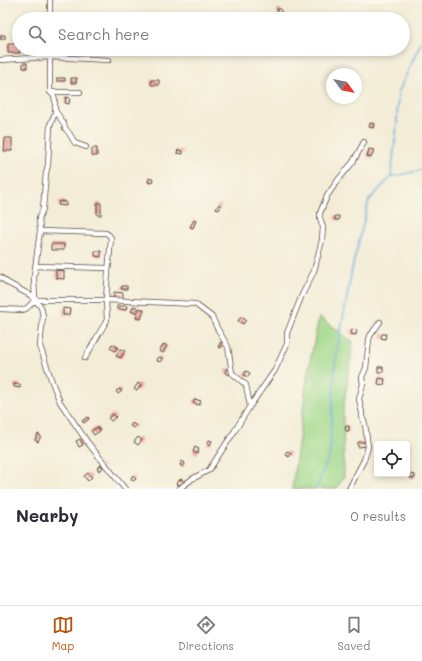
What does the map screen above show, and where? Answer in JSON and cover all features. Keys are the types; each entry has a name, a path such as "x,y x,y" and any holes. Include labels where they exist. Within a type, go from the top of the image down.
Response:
{"street":[{"path":"50,0 50,12"},
{"path":"35,300 34,277 40,231 39,218 43,209 48,165 50,124 54,117 55,110 54,96 50,92 50,57"},
{"path":"0,60 50,57 109,60"},
{"path":"50,92 80,92"},
{"path":"55,110 74,142 86,147"},
{"path":"179,489 192,479 209,470 275,370 287,344 287,333 302,295 314,271 322,240 323,227 320,213 327,196 353,162 364,142"},
{"path":"40,231 106,233 111,238 106,300 107,320 85,358"},
{"path":"35,266 108,268"},
{"path":"0,277 30,295 40,307 44,316 40,346 60,402 88,443 125,489"},
{"path":"0,309 23,310 35,300 106,300 192,303 212,318 228,347 232,373 246,385 250,406"},
{"path":"349,489 364,460 368,447 365,424 362,417 359,399 363,384 362,378 366,368 370,336 380,322"}],"green space":[{"path":"319,317 353,342 343,411 344,477 336,489 292,489 308,372"}],"building":[{"path":"277,9 281,9 281,12 277,12"},
{"path":"0,35 5,35 5,39 0,39"},
{"path":"8,44 12,44 12,53 8,53"},
{"path":"23,63 27,63 27,68 23,68"},
{"path":"57,78 65,78 65,81 57,81"},
{"path":"71,78 77,78 76,83 71,83"},
{"path":"151,80 159,80 159,85 151,85"},
{"path":"66,97 70,98 69,104 65,103"},
{"path":"370,123 374,124 373,128 369,127"},
{"path":"5,138 12,138 12,151 4,151"},
{"path":"92,148 97,148 97,156 92,156"},
{"path":"369,149 374,150 371,158 367,156"},
{"path":"178,150 183,151 183,154 177,153"},
{"path":"149,178 153,179 152,183 148,182"},
{"path":"59,201 66,202 66,206 58,205"},
{"path":"97,203 101,203 101,215 97,215"},
{"path":"219,204 221,206 219,210 216,209"},
{"path":"335,216 339,216 339,220 335,220"},
{"path":"194,220 196,221 193,228 190,227"},
{"path":"51,244 64,244 64,250 51,250"},
{"path":"95,251 101,251 101,257 95,256"},
{"path":"56,270 64,271 64,279 56,278"},
{"path":"122,286 127,286 127,289 121,289"},
{"path":"114,292 123,293 123,299 115,299"},
{"path":"117,306 127,306 126,310 117,309"},
{"path":"134,306 138,308 135,313 131,311"},
{"path":"63,308 70,309 69,315 63,315"},
{"path":"139,308 144,310 141,319 136,318"},
{"path":"241,317 246,320 243,324 238,321"},
{"path":"352,329 357,330 356,335 351,334"},
{"path":"382,334 386,334 385,339 381,338"},
{"path":"221,342 224,343 221,348 218,347"},
{"path":"112,344 118,347 115,351 110,348"},
{"path":"164,344 167,346 163,353 159,351"},
{"path":"120,349 125,351 121,358 116,356"},
{"path":"158,357 162,358 161,362 157,361"},
{"path":"378,367 383,367 383,372 378,372"},
{"path":"227,368 231,369 229,375 225,373"},
{"path":"246,371 250,373 248,377 244,375"},
{"path":"379,378 385,379 384,385 378,384"},
{"path":"138,383 141,385 137,391 134,389"},
{"path":"14,384 20,384 20,388 14,387"},
{"path":"120,389 122,391 118,394 116,391"},
{"path":"195,399 201,401 199,405 193,403"},
{"path":"113,414 116,417 111,421 108,418"},
{"path":"88,417 89,419 84,423 82,421"},
{"path":"132,423 136,426 134,428 130,426"},
{"path":"345,426 349,426 349,431 346,431"},
{"path":"97,427 100,431 94,435 91,431"},
{"path":"38,434 41,436 38,442 35,440"},
{"path":"138,437 142,440 138,445 134,442"},
{"path":"80,439 83,445 79,447 76,441"},
{"path":"209,440 212,441 210,445 207,444"},
{"path":"358,442 366,442 366,446 358,447"},
{"path":"195,447 199,449 197,454 193,452"},
{"path":"287,451 291,453 289,457 285,454"},
{"path":"182,461 185,463 183,467 180,465"},
{"path":"101,465 103,468 99,471 97,468"},
{"path":"88,473 92,477 88,481 84,476"},
{"path":"410,474 415,475 415,478 410,477"},
{"path":"133,475 136,479 133,481 131,478"},
{"path":"181,479 184,482 181,485 178,485 176,483"}],"waterway":[{"path":"391,177 397,124 398,93 422,40"},
{"path":"316,489 330,454 335,363 352,269 369,200 391,177 422,170"}]}
